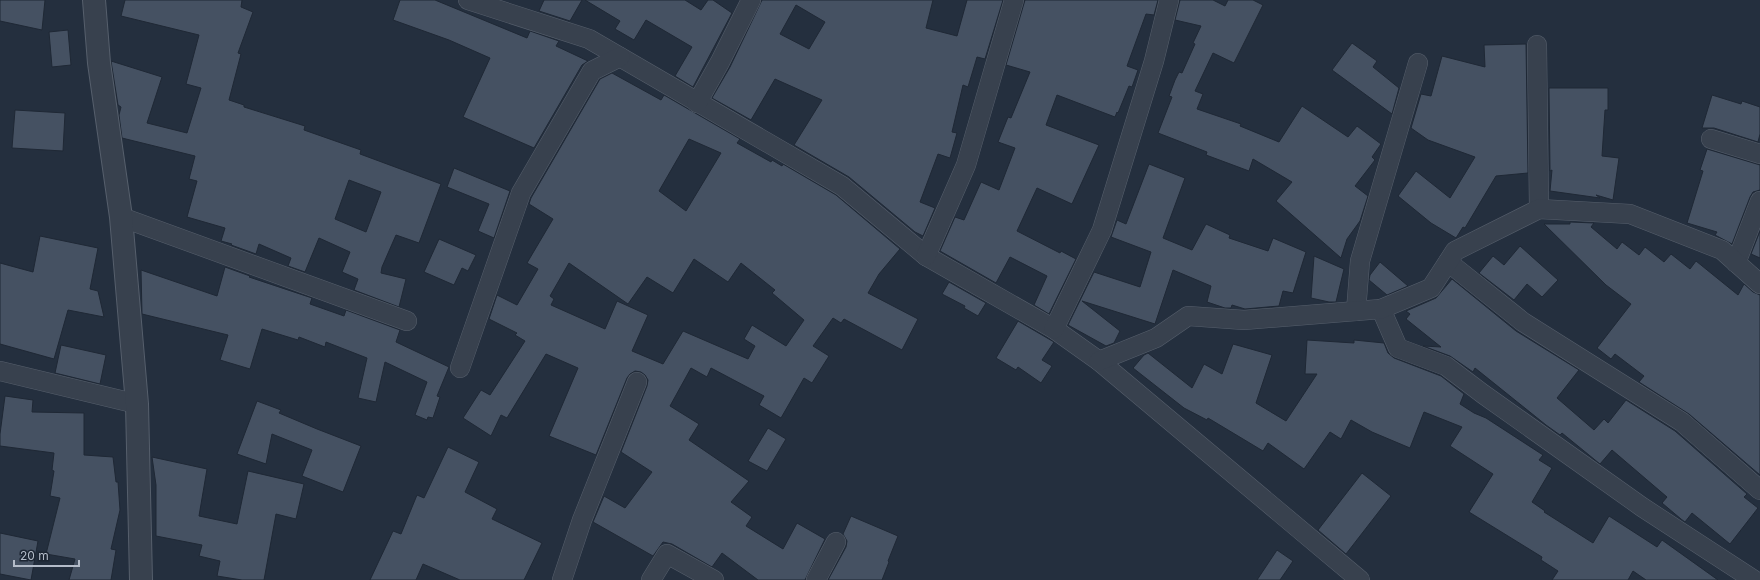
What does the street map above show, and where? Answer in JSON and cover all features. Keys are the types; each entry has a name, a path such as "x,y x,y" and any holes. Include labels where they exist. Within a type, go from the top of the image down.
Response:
{"street":[{"path":"94,0 98,63 121,217 137,404 141,580"},
{"path":"468,0 589,39 842,186 926,256 1054,329 1099,361 1360,580"},
{"path":"697,103 720,62 751,0"},
{"path":"926,256 966,165 1014,0"},
{"path":"1054,329 1102,230 1154,61 1170,0"},
{"path":"1538,45 1539,209"},
{"path":"460,368 521,193 592,71 620,57"},
{"path":"1356,311 1360,261 1418,63"},
{"path":"1711,139 1760,154"},
{"path":"1736,263 1760,201"},
{"path":"1099,361 1156,338 1188,316 1244,320 1381,308 1430,288 1455,251 1539,209 1630,214 1722,250 1760,284"},
{"path":"121,217 408,321"},
{"path":"1448,262 1523,322 1682,422 1760,490"},
{"path":"1381,308 1398,348 1446,366 1642,507 1754,580"},
{"path":"0,370 137,404"},
{"path":"562,580 582,520 637,382"},
{"path":"816,580 836,542"},
{"path":"651,580 667,554 714,580"}],"building":[{"path":"0,0 45,0 42,30 0,21"},
{"path":"125,0 242,0 241,7 253,12 238,53 241,54 229,100 244,105 244,107 305,126 304,130 361,150 360,154 441,184 419,243 396,235 382,267 381,273 406,279 399,307 354,290 358,279 342,272 350,252 319,238 305,272 288,266 291,258 259,244 256,254 221,241 225,228 187,217 197,181 189,179 195,156 122,138 119,115 121,107 118,105 111,61 162,77 147,123 187,133 201,88 186,84 199,35 121,16","holes":["349,180 381,192 366,232 335,219"]},
{"path":"400,0 435,0 527,38 530,31 559,41 556,46 588,61 582,65 534,148 463,117 490,58 449,40 393,20"},
{"path":"544,0 582,0 570,21 539,11"},
{"path":"585,0 685,0 701,10 708,0 713,0 732,13 693,87 675,76 692,47 646,20 634,40 615,29 620,21"},
{"path":"762,0 933,0 926,28 957,36 967,0 1003,0 985,59 977,57 968,87 963,85 952,132 957,133 950,158 938,154 920,202 935,208 923,236 915,232 849,177 794,145 822,100 775,79 751,120 712,98 730,67","holes":["796,5 825,22 809,49 780,34"]},
{"path":"1025,0 1158,0 1154,15 1146,14 1127,66 1138,70 1132,87 1129,86 1115,117 1057,95 1046,125 1099,145 1072,204 1037,188 1017,231 1060,253 1061,251 1076,259 1049,314 1034,305 1047,276 1010,257 996,283 940,251 955,217 964,220 981,182 999,190 1015,148 998,142 1008,117 1011,118 1030,72 1006,65"},
{"path":"1180,0 1213,0 1225,6 1228,0 1253,0 1263,5 1234,63 1213,53 1195,91 1203,94 1197,109 1241,124 1240,126 1279,142 1302,106 1348,137 1357,126 1381,144 1372,157 1375,160 1355,186 1368,196 1360,221 1347,239 1341,258 1276,201 1292,182 1253,159 1249,171 1206,155 1207,152 1158,133 1172,97 1169,96 1175,80 1179,72 1182,73 1201,26 1175,20"},
{"path":"68,30 71,65 52,67 49,32"},
{"path":"1352,43 1377,61 1373,67 1399,88 1392,114 1332,70"},
{"path":"1526,44 1528,173 1496,176 1465,228 1463,227 1456,238 1431,223 1398,196 1416,171 1450,198 1475,157 1428,140 1411,128 1421,94 1431,96 1442,56 1485,67 1484,45"},
{"path":"612,73 661,100 664,95 740,139 737,143 771,162 772,160 782,166 783,164 836,195 900,249 879,274 868,293 918,319 902,350 844,319 841,323 833,318 813,346 829,356 812,383 804,378 781,418 759,405 764,396 711,368 707,377 691,368 670,406 699,424 689,440 749,481 731,502 752,517 746,526 783,549 797,523 825,539 805,580 758,580 722,553 712,567 672,544 663,542 653,556 593,522 604,496 625,508 652,472 621,452 647,386 648,380 641,372 635,371 627,378 596,455 549,436 578,368 546,354 507,418 501,415 491,436 463,418 481,390 490,395 525,341 515,335 517,333 489,319 497,295 517,305 538,269 527,263 553,219 529,204 531,198 600,79","holes":["689,139 721,153 686,211 659,191","694,259 728,282 741,263 775,290 772,293 804,320 786,346 752,325 744,339 755,346 748,359 683,331 663,364 632,351 648,315 617,301 605,329 551,305 554,299 550,296 569,263 628,304 647,277 673,293"]},
{"path":"1549,88 1608,88 1608,110 1605,110 1602,156 1619,158 1613,200 1596,195 1600,198 1550,191 1552,170 1550,171"},
{"path":"1712,95 1741,104 1742,101 1760,107 1760,134 1758,142 1714,128 1702,128"},
{"path":"15,110 65,113 63,151 12,148"},
{"path":"1707,149 1760,165 1760,190 1753,192 1750,197 1732,244 1715,235 1717,232 1687,223 1703,171 1700,170"},
{"path":"1149,164 1185,178 1163,238 1192,250 1206,224 1230,235 1229,238 1268,251 1273,238 1306,252 1293,293 1283,291 1279,306 1245,309 1232,305 1231,308 1225,308 1207,302 1211,286 1173,270 1155,324 1082,301 1120,331 1114,343 1106,346 1068,325 1094,272 1140,287 1151,252 1111,237 1117,220 1126,224"},
{"path":"454,168 510,191 494,238 478,231 489,204 447,187"},
{"path":"1570,222 1594,223 1591,227 1617,249 1622,242 1639,255 1645,247 1664,262 1671,254 1690,269 1696,261 1738,295 1744,284 1753,292 1760,295 1760,475 1689,414 1639,382 1644,376 1615,354 1611,359 1597,348 1631,304 1606,285 1544,224 1570,224"},
{"path":"1760,231 1760,258 1751,254"},
{"path":"40,236 98,248 90,289 98,291 104,317 68,310 54,359 0,344 0,263 33,272"},
{"path":"439,239 476,255 468,271 462,268 454,285 424,272"},
{"path":"1520,246 1558,280 1542,297 1527,284 1514,300 1479,273 1493,256 1504,265"},
{"path":"1314,256 1344,269 1336,302 1311,298"},
{"path":"1380,262 1408,286 1387,295 1369,280 1370,275"},
{"path":"225,267 250,276 249,277 312,298 310,304 344,316 346,310 400,330 396,342 449,367 437,396 440,397 433,418 428,417 427,420 415,415 427,382 385,362 376,402 358,398 367,358 326,342 325,347 299,337 298,340 262,329 250,369 220,360 228,335 142,314 141,270 217,296"},
{"path":"1452,279 1516,331 1579,370 1557,398 1594,430 1604,419 1608,423 1626,400 1675,431 1747,494 1744,497 1758,508 1730,544 1692,513 1685,522 1681,519 1662,503 1667,497 1612,450 1600,464 1562,433 1560,435 1546,425 1475,368 1473,372 1450,356 1423,346 1441,347 1406,319 1410,314 1406,311 1436,298"},
{"path":"949,282 986,303 978,316 964,308 965,306 942,294"},
{"path":"1018,321 1054,342 1042,360 1052,366 1041,383 1018,367 1016,370 996,358"},
{"path":"1307,340 1354,343 1354,340 1384,343 1388,353 1394,358 1441,376 1464,394 1460,404 1474,413 1486,418 1543,455 1539,460 1552,468 1532,502 1545,511 1544,512 1593,543 1609,516 1657,547 1662,540 1718,580 1646,580 1633,571 1628,580 1552,580 1558,571 1541,560 1542,557 1469,512 1493,474 1450,446 1462,427 1424,412 1410,448 1372,432 1351,420 1341,439 1330,432 1304,469 1268,443 1263,451 1208,418 1207,420 1184,408 1133,368 1144,355 1148,353 1192,388 1204,364 1222,374 1233,344 1272,355 1256,403 1286,421 1317,374 1305,374"},
{"path":"61,345 106,355 100,384 55,373"},
{"path":"5,396 33,400 32,412 84,413 84,455 113,457 116,482 118,482 120,510 111,549 116,550 111,580 69,580 75,559 46,554 60,498 50,496 54,471 52,470 54,453 0,446"},
{"path":"257,401 281,410 279,413 361,446 343,492 302,476 312,450 272,434 266,464 237,454"},
{"path":"768,428 786,439 767,471 748,461"},
{"path":"448,447 479,462 465,492 497,509 492,519 542,543 524,580 460,580 423,564 416,580 370,580 393,531 401,534 417,495 424,498"},
{"path":"152,457 207,469 199,516 237,524 248,471 304,484 296,519 276,514 264,580 242,580 217,576 220,561 199,556 202,545 156,536 156,485"},
{"path":"1362,473 1391,496 1346,554 1318,530"},
{"path":"851,516 898,536 882,580 828,580 846,547 847,541 843,534"},
{"path":"0,533 38,541 31,580 0,574"},
{"path":"1277,550 1293,561 1280,580 1257,580"}]}
